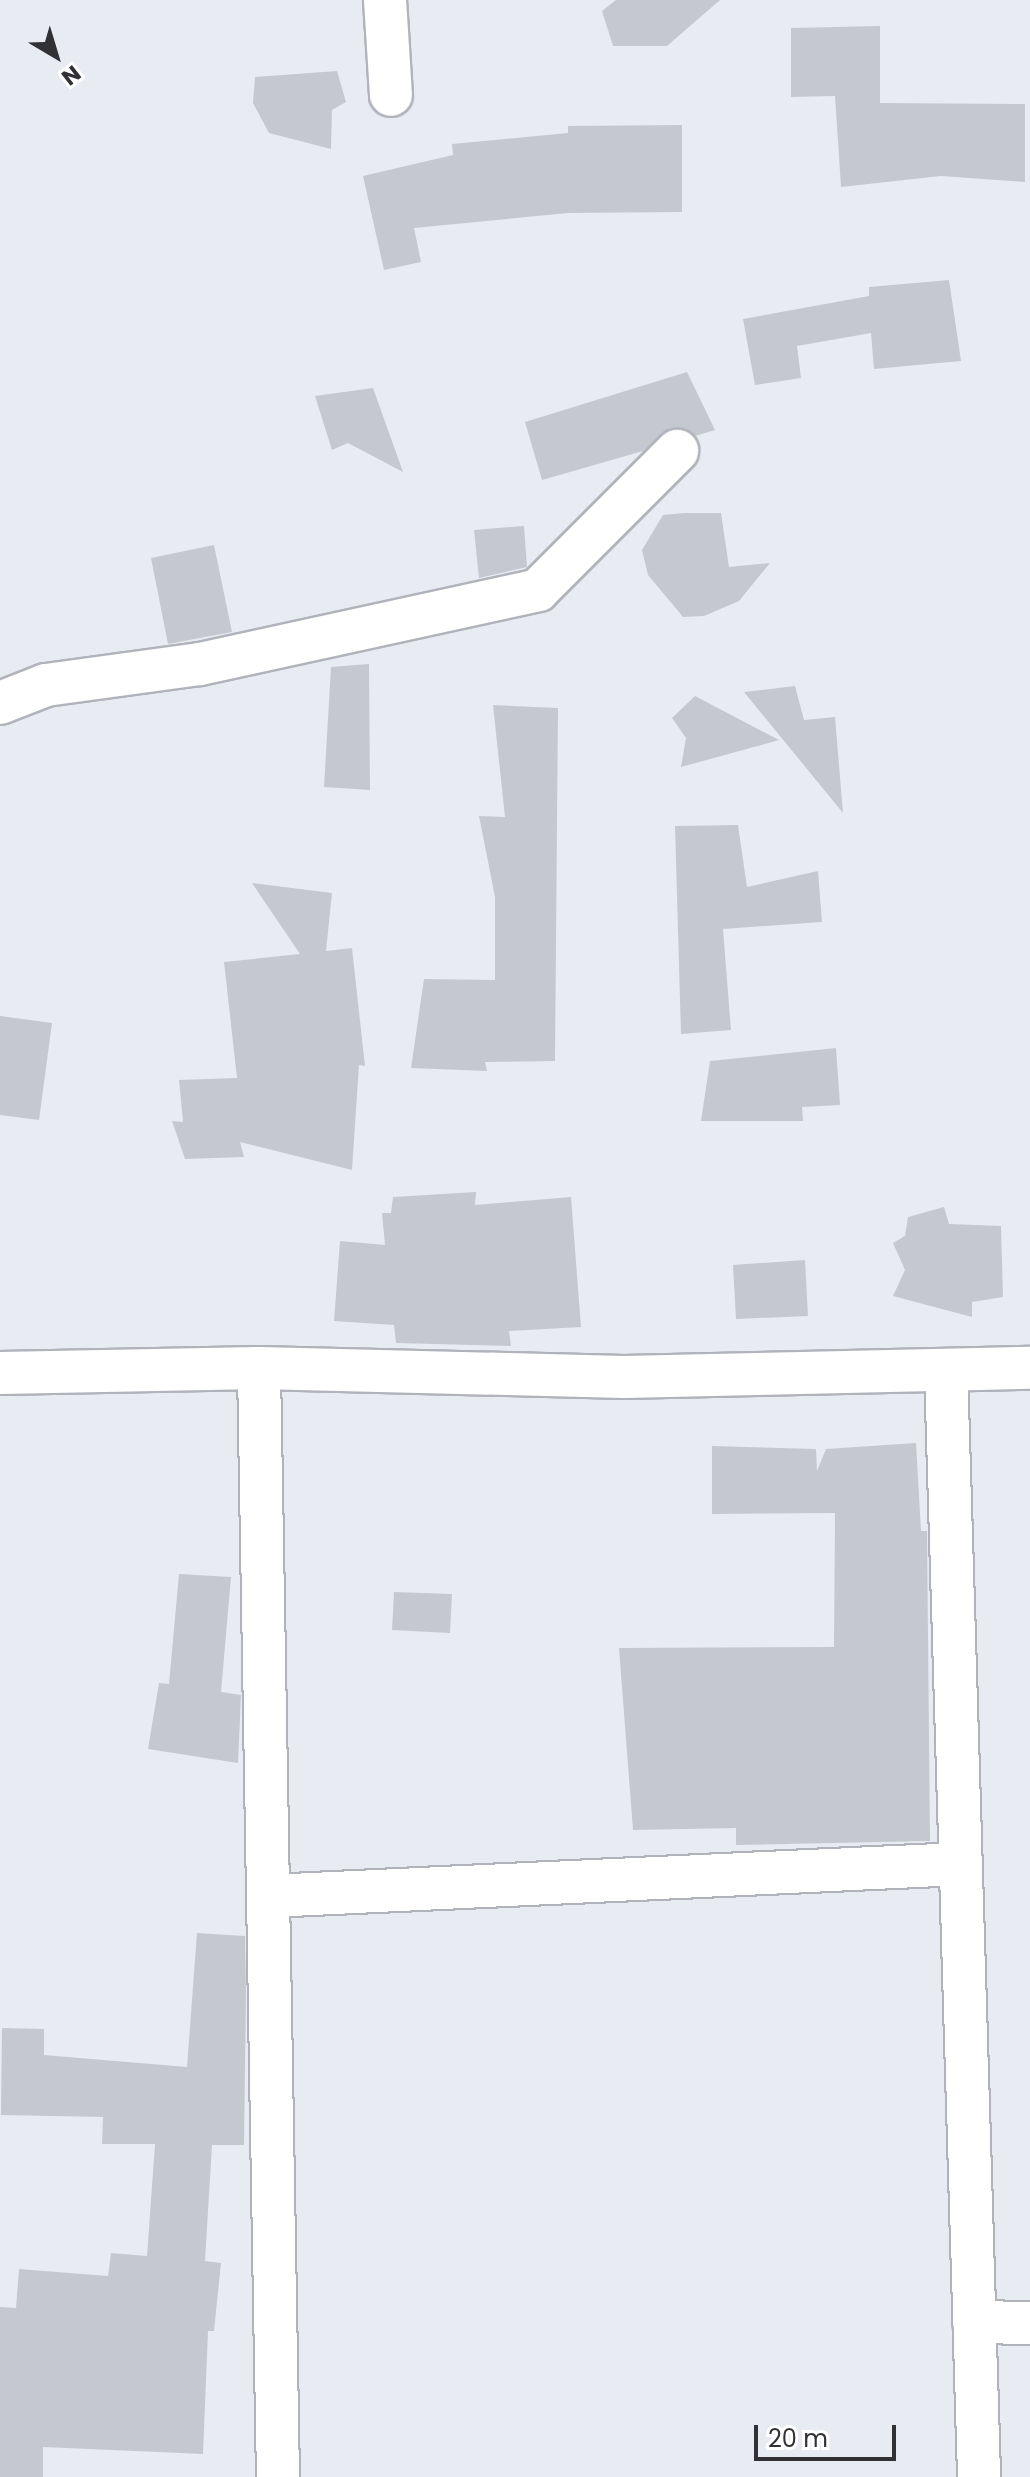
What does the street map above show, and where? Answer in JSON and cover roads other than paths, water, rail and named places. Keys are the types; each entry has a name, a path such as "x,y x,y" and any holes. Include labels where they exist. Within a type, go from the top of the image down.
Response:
{"street":[{"path":"385,0 391,95"},
{"path":"0,703 46,685 200,664 538,590 677,451"},
{"path":"259,1368 278,2477"},
{"path":"0,1373 259,1368 624,1377 1030,1368"},
{"path":"946,1370 979,2477"},
{"path":"269,1896 960,1864"},
{"path":"974,2322 1030,2323"}]}
